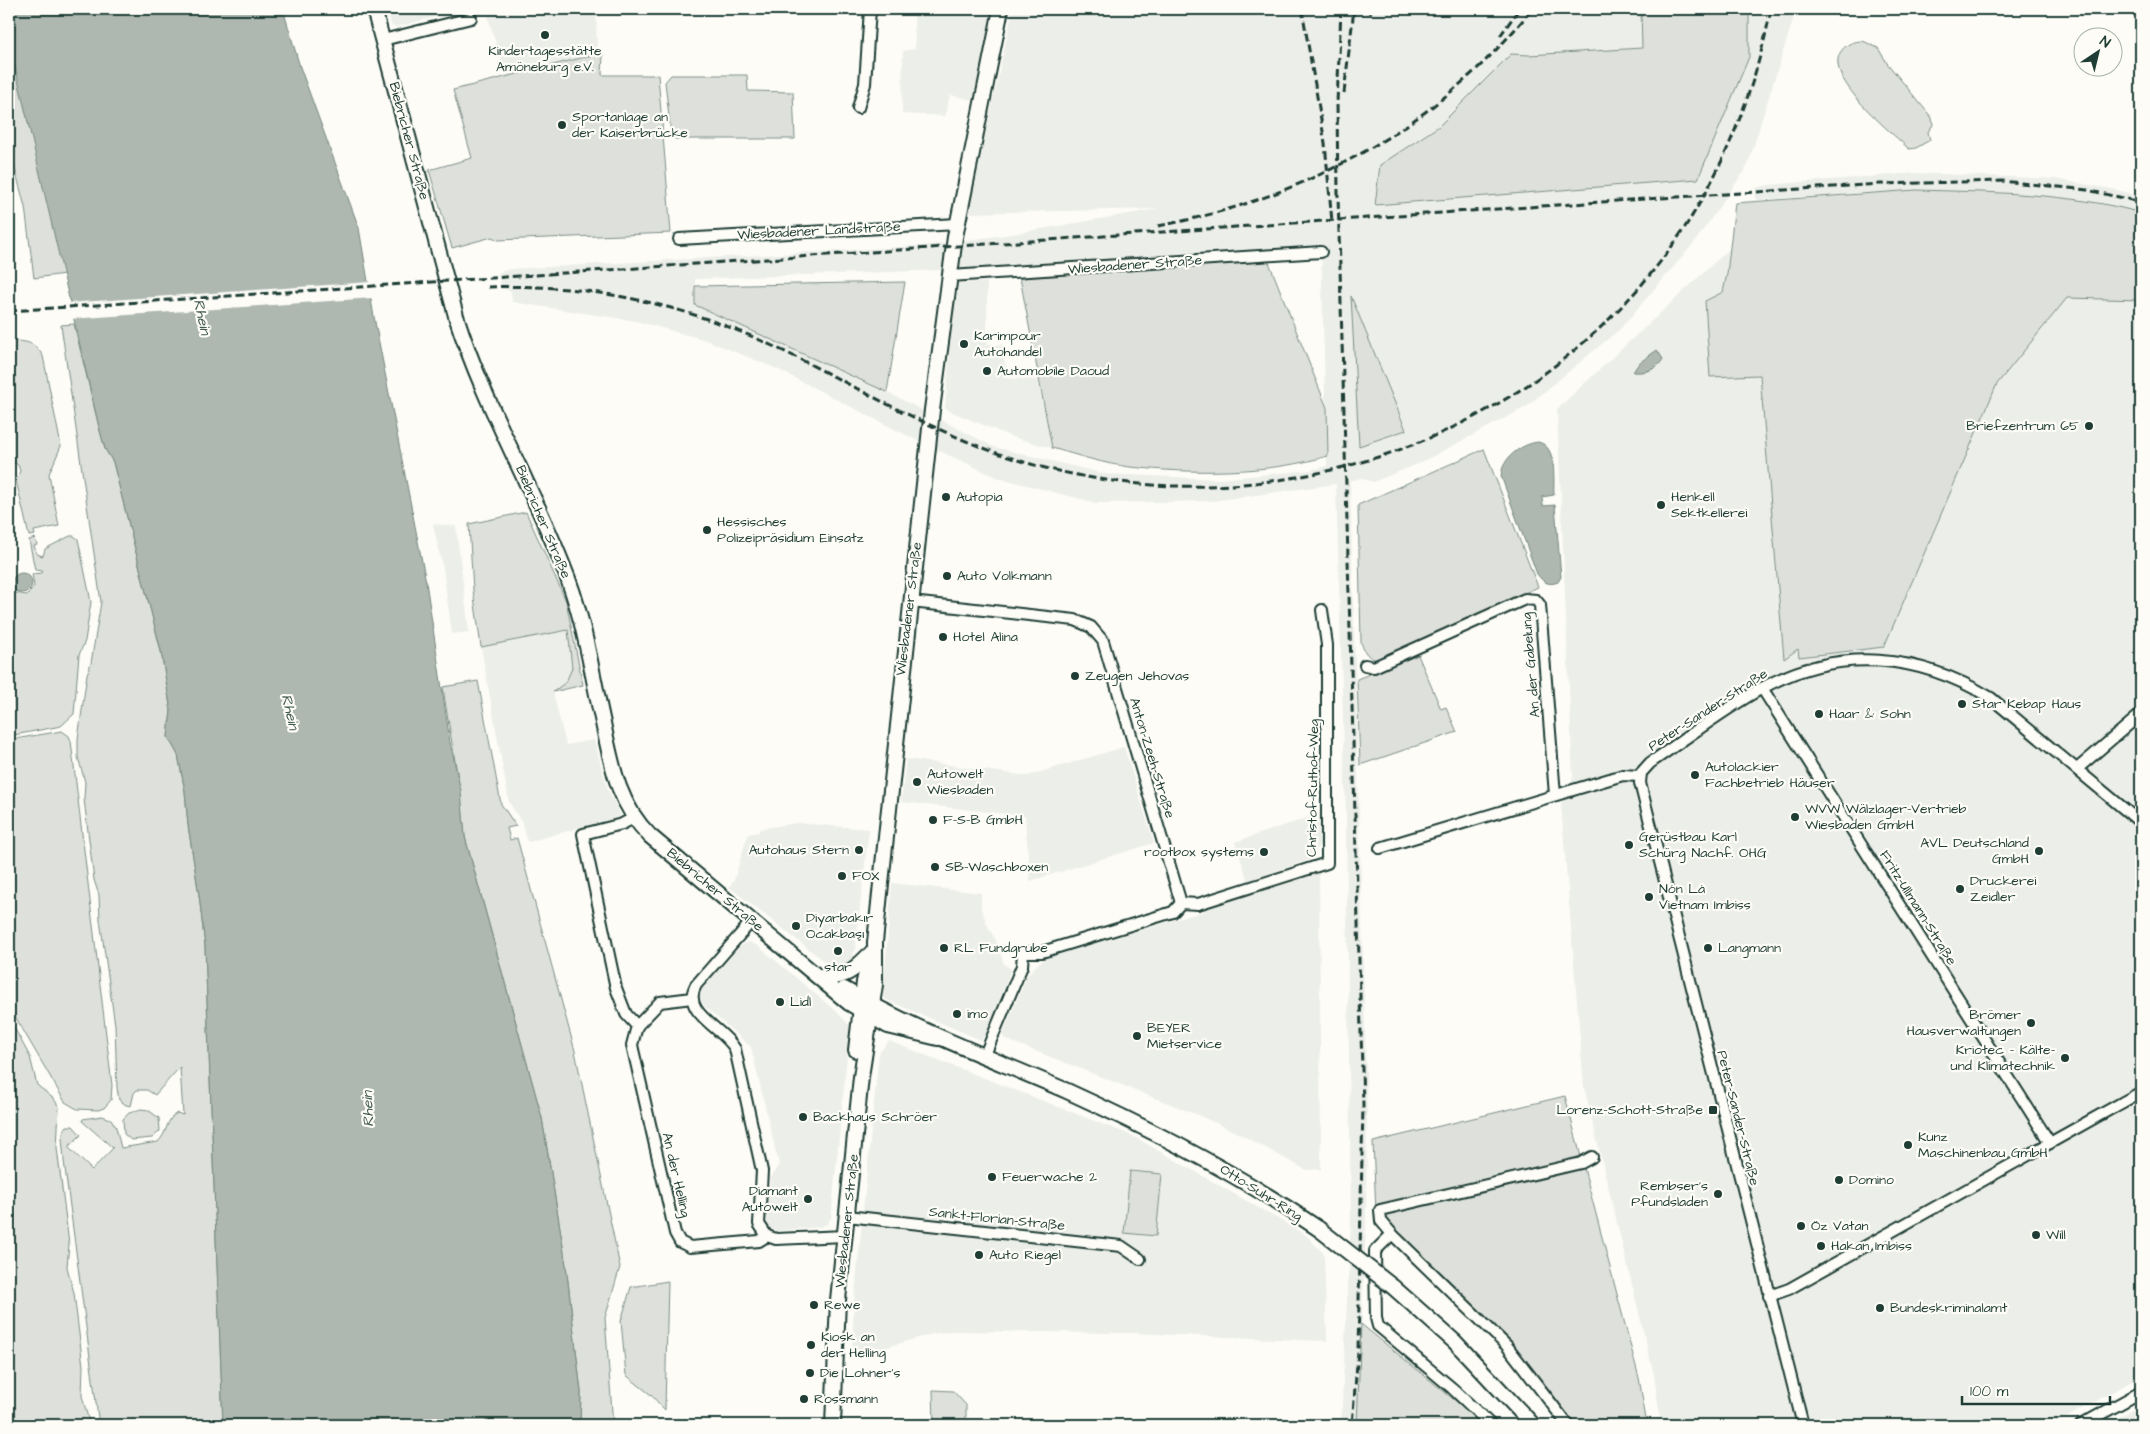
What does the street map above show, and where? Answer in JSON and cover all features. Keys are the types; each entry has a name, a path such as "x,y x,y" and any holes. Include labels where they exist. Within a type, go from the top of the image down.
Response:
{"street":[{"name":"Biebricher Straße","path":"374,9 463,338 570,584 581,619 614,778 622,797 634,818 650,836 751,922 815,972 840,997 867,1008"},
{"path":"858,108 865,84 870,9"},
{"path":"956,230 1001,9"},
{"path":"382,40 471,18"},
{"name":"Wiesbadener Landstraße","path":"679,239 956,230"},
{"name":"Wiesbadener Straße","path":"833,1425 836,1332 865,1050 873,948 932,410 956,230"},
{"name":"Wiesbadener Straße","path":"950,276 1321,252"},
{"name":"An der Gabelung","path":"1365,665 1374,667 1525,599 1536,600 1540,605 1555,795"},
{"name":"Anton-Zeeh-Straße","path":"911,602 1075,620 1091,627 1103,640 1181,903"},
{"name":"Christof-Ruthof-Weg","path":"984,1057 1022,966 1023,952 1042,952 1172,912 1181,903 1198,904 1327,863 1327,645 1322,610"},
{"name":"Peter-Sander-Straße","path":"1803,1425 1769,1296 1640,776 1650,763 1762,688 1805,669 1846,661 1886,660 1924,668 1970,686 1991,698 2141,823"},
{"name":"Fritz-Ullmann-Straße","path":"1762,688 2050,1143"},
{"path":"2077,769 2141,714"},
{"path":"1380,848 1623,775 1640,776"},
{"path":"634,818 622,824 583,834 616,988 626,1014 637,1026 660,1002 692,998"},
{"path":"751,922 696,986 692,998 698,1012 731,1041 735,1049 762,1171 759,1224 767,1236"},
{"path":"815,972 836,977 849,974 873,948"},
{"name":"Wiesbadener Straße","path":"861,1077 856,1052 867,1008"},
{"name":"Otto-Suhr-Ring","path":"867,1008 897,1029 938,1038"},
{"name":"Otto-Suhr-Ring","path":"867,1008 1066,1091 1155,1133 1250,1185 1319,1229 1393,1287 1455,1342 1533,1425"},
{"name":"An der Helling","path":"637,1026 632,1044 677,1238 685,1245 696,1247 759,1241 767,1236 776,1239 845,1236"},
{"path":"865,1050 879,1035 897,1029"},
{"path":"1769,1296 1789,1289 2141,1092"},
{"path":"1568,1425 1507,1346 1392,1234 1381,1221 1380,1210 1581,1163 1592,1157"},
{"name":"Sankt-Florian-Straße","path":"847,1216 1121,1246 1140,1258"},
{"path":"1392,1234 1375,1251 1376,1318 1378,1326 1446,1383 1491,1425"},
{"path":"2081,1425 2141,1392"}],"shaded area":[{"path":"388,9 466,9 396,27 391,25"},
{"name":"Kindertagesstätte Amöneburg e.V.","path":"492,9 596,9 597,54 506,77 488,17"},
{"path":"914,9 995,9 978,101 950,95 945,116 902,114 903,51 915,49"},
{"path":"1013,9 1794,9 1793,20 1747,167 1694,243 1620,329 1526,407 1418,464 1373,482 1361,478 1350,481 1367,1108 1366,1223 1357,1425 1341,1425 1351,1221 1346,819 1336,484 1212,501 1096,503 996,477 912,438 775,368 706,340 636,321 512,302 511,291 501,289 498,273 511,269 922,246 1006,235 1158,209 968,213","holes":["1321,245 1327,466 1311,470 1219,479 1105,474 994,447 887,392 696,305 695,279 999,268"]},
{"path":"1641,9 1749,9 1749,57 1698,179 1375,205 1380,165 1439,126 1511,54 1529,55 1642,48"},
{"path":"9,41 65,274 34,278 25,207 9,146"},
{"path":"1863,41 1878,48 1887,63 1932,118 1933,125 1928,132 1930,140 1916,148 1909,149 1875,118 1850,90 1842,77 1838,64 1840,53 1844,47"},
{"name":"Sportanlage an der Kaiserbrücke","path":"603,54 602,75 658,75 671,233 498,240 492,237 452,248 429,170 472,158 453,90"},
{"path":"671,75 747,75 748,91 793,92 795,139 675,139 671,134 665,82"},
{"path":"1914,173 2055,179 2117,190 2141,197 2141,213 2076,201 2000,193 1916,190 1756,200 1755,188 1769,185"},
{"path":"1916,190 2058,197 2115,206 2141,213 2141,300 2067,298 1997,384 1884,647 1799,657 1798,649 1784,659 1760,375 1710,377 1705,301 1723,292 1727,274 1735,203"},
{"path":"1728,250 2141,263 2141,1376 2053,1425 1661,1425 1654,1375 1584,1087 1561,804 1573,778 1557,409"},
{"path":"1268,260 1327,408 1328,456 1304,462 1255,469 1180,471 1120,466 1052,448 1020,278"},
{"path":"905,282 887,392 695,305 695,286"},
{"path":"987,282 987,344 1004,345 1005,378 1038,380 1052,448 1012,437 945,409 957,283"},
{"path":"1351,296 1406,430 1359,446"},
{"path":"74,324 99,427 105,449 113,462 161,651 171,711 168,737 178,755 185,791 205,946 223,1425 99,1425 64,1161 62,1138 64,1130 67,1126 73,1126 81,1135 68,1147 92,1170 113,1148 82,1121 83,1119 102,1116 111,1119 116,1127 121,1148 158,1142 173,1116 177,1113 183,1115 180,1067 155,1095 147,1090 137,1090 134,1093 131,1106 119,1100 117,1088 115,1025 100,920 99,895 94,880 84,799 85,782 78,757 78,739 87,674 91,663 101,602 61,325"},
{"path":"9,341 29,343 36,347 43,356 61,446 49,474 59,526 34,531 35,535 29,536 16,480 20,471 18,465 13,462 9,445"},
{"path":"1484,449 1538,587 1379,660 1369,657 1361,642 1358,505"},
{"path":"526,512 566,601 583,685 553,692 566,682 572,668 568,630 481,647 473,590 469,524"},
{"path":"433,524 456,526 469,632 452,634 443,569"},
{"path":"70,536 78,539 91,602 85,641 79,655 74,714 61,726 9,736 9,583 15,593 27,595 34,586 32,574 42,573 43,571 35,570 29,540 35,538 37,545 34,546 37,554 43,556 45,549"},
{"path":"572,629 583,685 553,692 566,745 594,740 608,790 621,816 528,842 522,823 509,802 481,647"},
{"path":"1418,655 1441,709 1446,707 1457,732 1360,765 1357,679"},
{"path":"478,681 501,804 516,826 507,828 510,840 517,838 575,1051 620,1267 605,1318 613,1425 580,1425 581,1392 566,1265 542,1118 465,837 443,687"},
{"path":"62,731 69,736 71,741 112,1085 111,1100 104,1108 98,1110 77,1109 65,1102 9,1006 9,740"},
{"path":"1124,747 1154,843 1030,881 1025,816 901,802 906,759 1028,776"},
{"path":"1319,814 1320,844 1311,859 1248,881 1235,842"},
{"path":"797,823 869,829 855,950 851,960 841,966 828,964 729,887 734,880 748,834 759,832 759,829"},
{"path":"1319,872 1321,1169 1306,1170 1240,1134 1198,1115 1005,1039 1002,1035 1028,974 1040,962 1050,957 1205,911 1205,908"},
{"path":"892,883 981,893 981,908 988,927 996,940 1004,964 1011,969 987,1033 981,1040 887,1000 883,996"},
{"path":"749,942 758,946 837,1012 850,1026 831,1218 827,1224 820,1227 777,1231 769,1227 766,1218 771,1178 779,1165 751,1047 703,1005 699,997 701,990 740,946"},
{"path":"9,1018 30,1057 37,1085 54,1099 59,1107 57,1148 69,1244 67,1267 74,1293 83,1366 82,1396 90,1425 9,1425"},
{"path":"889,1041 1133,1136 1306,1235 1324,1254 1327,1341 1131,1333 952,1331 932,1334 866,1353 855,1352 852,1348 854,1301 879,1053"},
{"path":"1565,1096 1639,1378 1647,1425 1575,1425 1531,1367 1482,1313 1376,1213 1373,1142"},
{"path":"141,1109 148,1110 159,1118 160,1131 152,1138 131,1140 124,1134 123,1119 129,1113"},
{"path":"1130,1171 1162,1174 1156,1236 1124,1233"},
{"path":"668,1281 665,1410 651,1395 626,1375 621,1321 631,1287"},
{"path":"1361,1324 1468,1411 1481,1425 1357,1425"},
{"path":"933,1390 953,1391 966,1405 966,1425 934,1425"},
{"path":"2141,1405 2141,1425 2105,1425"}],"water":[{"name":"Rhein","path":"9,9 283,9 300,67 359,228 374,317 426,582 450,742 461,791 465,837 542,1118 566,1265 581,1392 580,1425 223,1425 205,946 185,791 178,755 168,737 171,711 161,651 113,462 105,449 99,427 9,41"},
{"path":"1657,350 1663,359 1657,366 1642,372 1633,372 1639,363"},
{"path":"1538,442 1549,450 1554,473 1554,495 1542,497 1543,506 1555,505 1561,577 1558,582 1551,584 1544,581 1537,574 1501,476 1505,463 1514,453 1525,446"},
{"path":"22,573 29,576 32,583 29,590 22,593 15,590 12,583 15,576"}],"pier":[{"path":"370,282 373,298 70,319 67,303"}],"railway":[{"path":"1302,9 1325,143 1332,222"},
{"path":"1341,9 1337,103 1338,195 1363,1105 1358,1351 1352,1425"},
{"path":"1344,93 1354,9"},
{"path":"1370,14 1371,9"},
{"path":"1500,36 1519,9"},
{"path":"1158,226 1212,214 1265,197 1316,176 1365,151 1411,122 1455,88 1495,51 1532,9"},
{"path":"488,287 558,288 593,292 662,306 730,327 956,437 1024,462 1115,481 1206,486 1297,477 1386,454 1470,419 1548,371 1618,311 1677,239 1709,186 1736,129 1747,99 1771,9"},
{"path":"9,311 1881,184 2002,181 2087,190 2141,202"}],"place":[{"name":"Kindertagesstätte Amöneburg e.V.","path":"545,35"},
{"name":"Sportanlage an der Kaiserbrücke","path":"562,125"},
{"name":"Karimpour Autohandel","path":"964,344"},
{"name":"Automobile Daoud","path":"987,371"},
{"name":"Briefzentrum 65","path":"2089,426"},
{"name":"Autopia","path":"946,497"},
{"name":"Henkell Sektkellerei","path":"1661,505"},
{"name":"Hessisches Polizeipräsidium Einsatz","path":"707,530"},
{"name":"Auto Volkmann","path":"947,576"},
{"name":"Hotel Alina","path":"943,637"},
{"name":"Zeugen Jehovas","path":"1075,676"},
{"name":"Star Kebap Haus","path":"1962,704"},
{"name":"Haar & Sohn","path":"1819,714"},
{"name":"Autolackier Fachbetrieb Häuser","path":"1695,775"},
{"name":"Autowelt Wiesbaden","path":"917,782"},
{"name":"WVW Wälzlager-Vertrieb Wiesbaden GmbH","path":"1795,817"},
{"name":"F-S-B GmbH","path":"933,820"},
{"name":"Gerüstbau Karl Schürg Nachf. OHG","path":"1629,845"},
{"name":"Autohaus Stern","path":"859,850"},
{"name":"AVL Deutschland GmbH","path":"2039,851"},
{"name":"rootbox systems","path":"1264,852"},
{"name":"SB-Waschboxen","path":"935,867"},
{"name":"FOX","path":"842,876"},
{"name":"Druckerei Zeidler","path":"1960,889"},
{"name":"Nón Lá Vietnam Imbiss","path":"1649,897"},
{"name":"Diyarbakır Ocakbaşı","path":"796,926"},
{"name":"RL Fundgrube","path":"944,948"},
{"name":"Langmann","path":"1708,948"},
{"name":"star","path":"838,951"},
{"name":"Lidl","path":"780,1002"},
{"name":"imo","path":"957,1014"},
{"name":"Brömer Hausverwaltungen","path":"2031,1023"},
{"name":"BEYER Mietservice","path":"1137,1036"},
{"name":"Kriotec - Kälte- und Klimatechnik","path":"2065,1058"},
{"name":"Lorenz-Schott-Straße","path":"1713,1110"},
{"name":"Backhaus Schröer","path":"803,1117"},
{"name":"Kunz Maschinenbau GmbH","path":"1908,1145"},
{"name":"Feuerwache 2","path":"992,1177"},
{"name":"Domino","path":"1839,1180"},
{"name":"Rembser's Pfundsladen","path":"1718,1194"},
{"name":"Diamant Autowelt","path":"808,1199"},
{"name":"Öz Vatan","path":"1801,1226"},
{"name":"Will","path":"2036,1235"},
{"name":"Hakan Imbiss","path":"1821,1246"},
{"name":"Auto Riegel","path":"979,1255"},
{"name":"Rewe","path":"814,1305"},
{"name":"Bundeskriminalamt","path":"1880,1308"},
{"name":"Kiosk an der Helling","path":"811,1345"},
{"name":"Die Lohner's","path":"810,1373"},
{"name":"Rossmann","path":"804,1399"}]}
